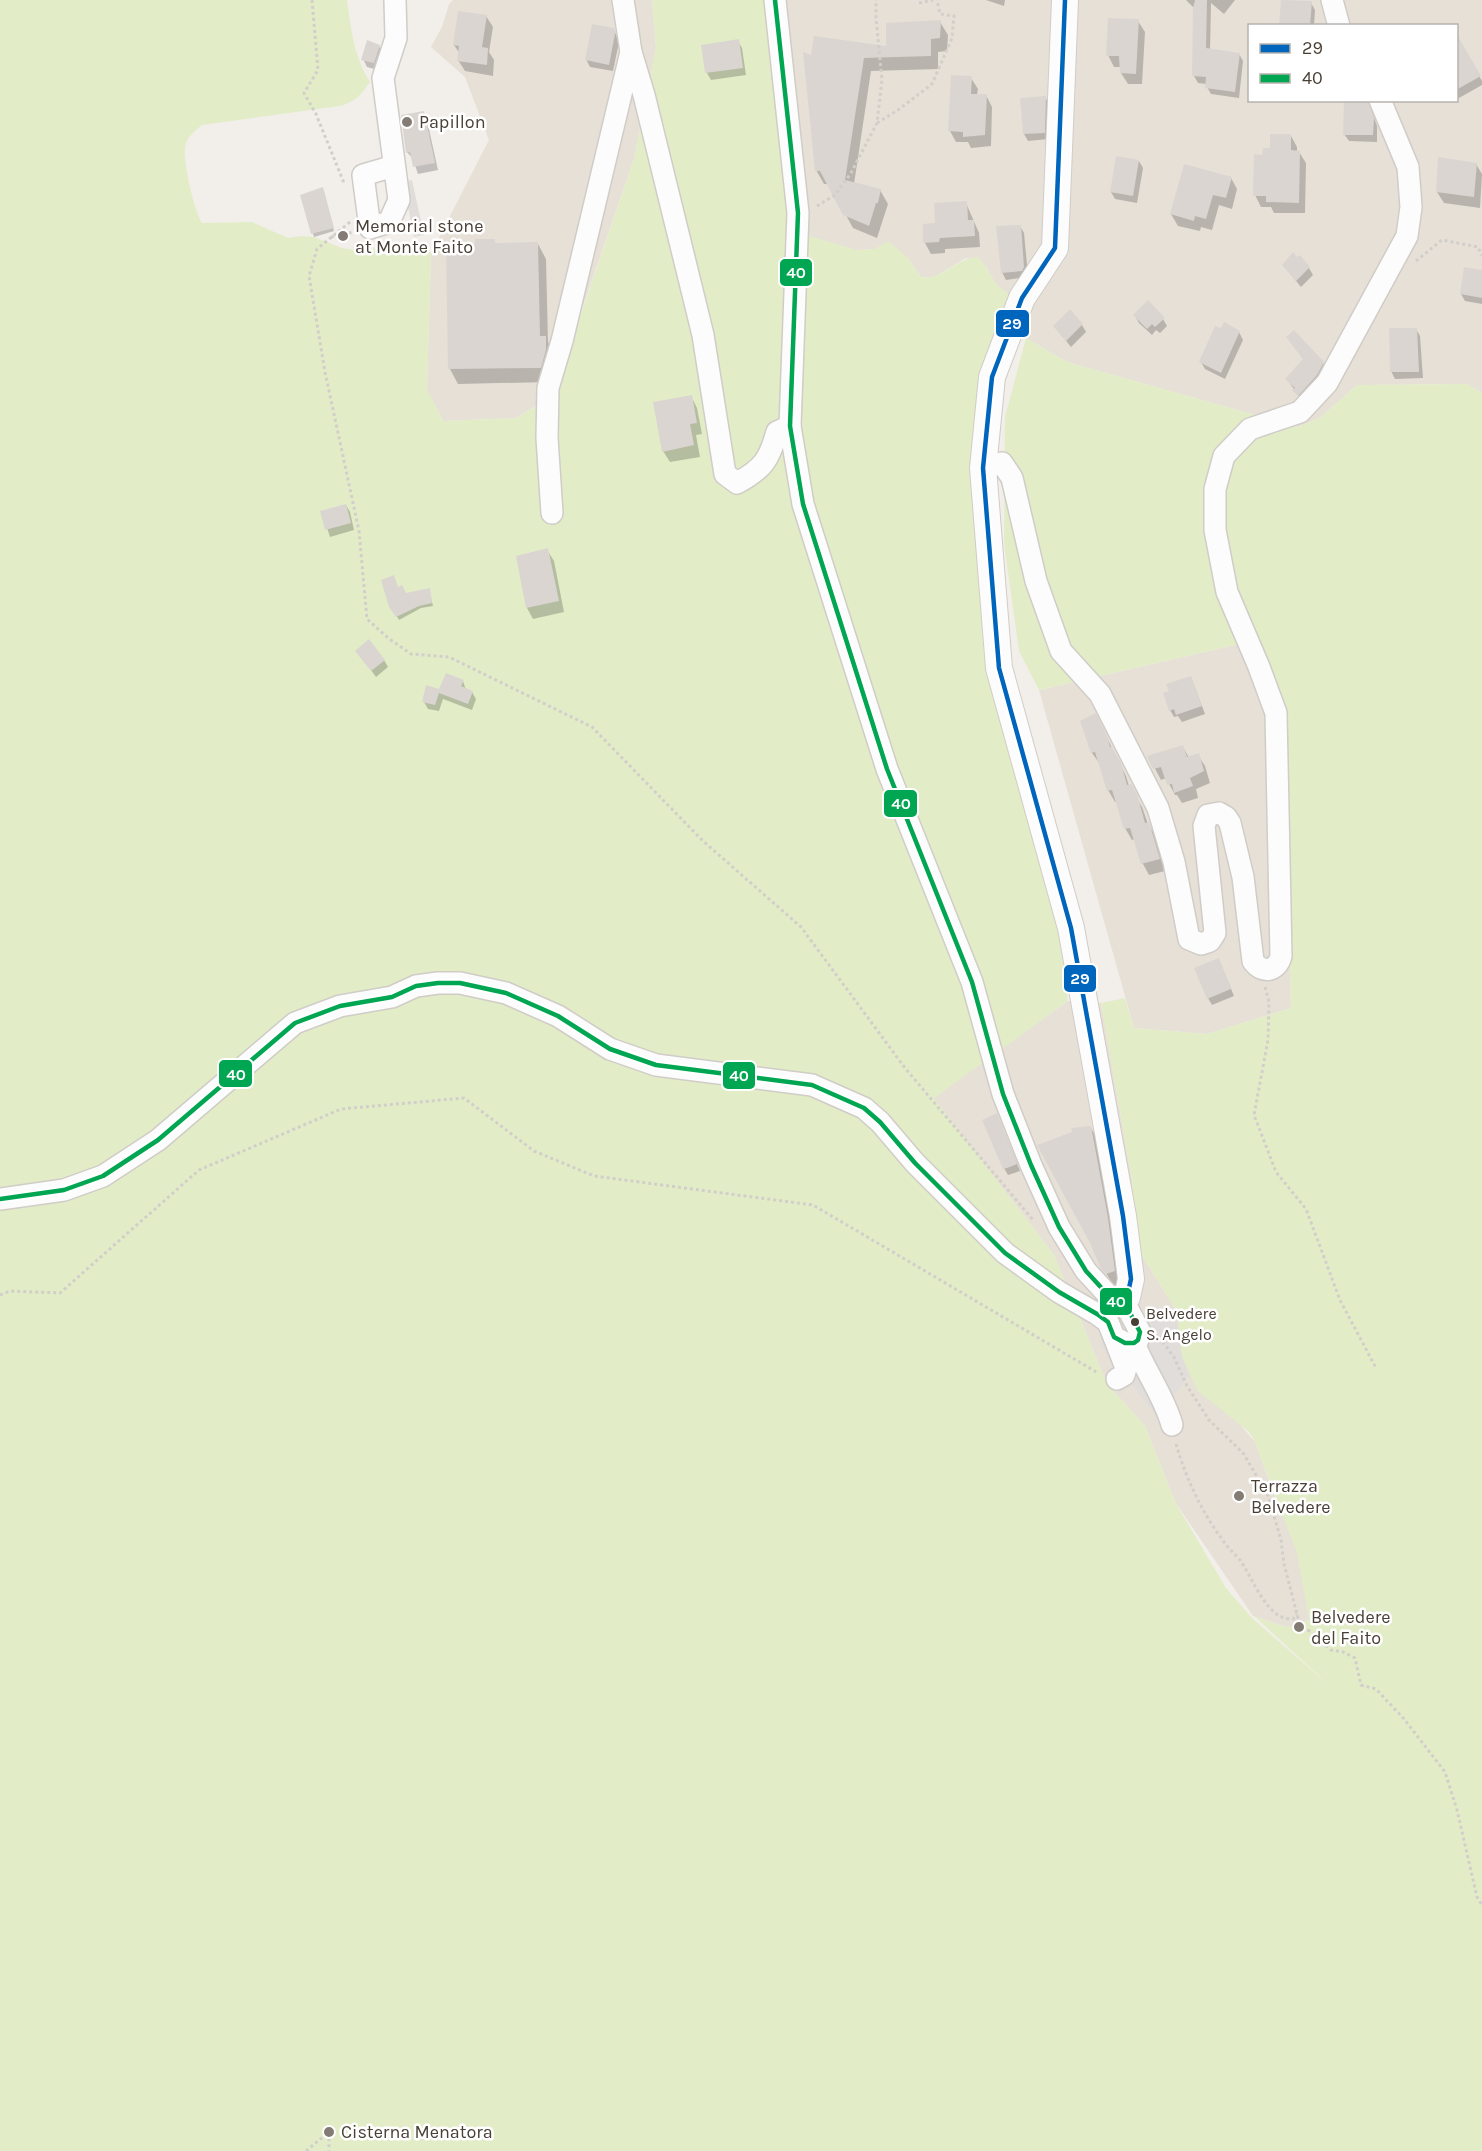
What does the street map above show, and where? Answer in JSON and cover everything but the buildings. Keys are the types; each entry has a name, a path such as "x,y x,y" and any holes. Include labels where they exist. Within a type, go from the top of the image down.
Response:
{"street":[{"path":"394,166 383,78 396,38 395,0"},
{"path":"623,0 631,52 644,94 703,335 725,474 737,483 755,473 771,454 777,432 790,426"},
{"path":"775,0 798,213 790,426 803,504 887,769 972,982 1004,1094 1031,1166 1059,1227 1086,1271 1112,1298 1129,1311 1126,1368 1124,1375 1117,1379"},
{"path":"1065,0 1055,248 1022,298 992,377 983,468 999,668 1071,928 1123,1216 1131,1278 1127,1297 1112,1298"},
{"path":"1332,0 1338,24"},
{"path":"552,513 547,438 548,388 562,341 631,52"},
{"path":"983,468 1002,463 1012,477 1036,581 1061,651 1100,694 1158,808 1174,862 1188,939 1201,944 1210,941 1215,933 1204,826 1208,815 1223,814 1230,824 1243,878 1253,961 1260,968 1269,970 1274,968 1281,956 1276,713 1227,592 1215,530 1215,489 1224,456 1250,429 1300,412 1327,383 1407,236 1411,207 1408,167 1381,102"},
{"path":"0,1199 64,1190 103,1176 158,1140 294,1023 339,1006 392,997 417,986 460,983 506,993 558,1016 610,1049 656,1065 812,1086 864,1108 1005,1253 1059,1292 1129,1336 1147,1374 1167,1408 1172,1425"}],"path":[{"path":"312,0 318,70 304,93 316,114 345,184"},
{"path":"798,213 817,206 834,195 851,173 877,123 882,80 876,0"},
{"path":"877,123 932,84 952,38 954,16 940,14 935,0 919,3 921,0"},
{"path":"355,218 317,249 309,276 325,372 359,531 367,619 411,654 449,657 592,727 703,841 801,927 905,1068 1040,1228"},
{"path":"1409,268 1442,240 1478,247 1482,256"},
{"path":"1260,968 1269,1002 1268,1040 1254,1115 1276,1172 1306,1209 1340,1300 1376,1368"},
{"path":"0,1295 10,1291 60,1293 199,1170 341,1109 464,1098 534,1151 594,1176 813,1205 1097,1373 1117,1379"},
{"path":"1129,1336 1159,1337 1174,1357 1186,1386 1209,1420 1243,1453 1258,1477 1268,1495 1297,1614 1303,1627 1331,1650 1343,1652 1355,1658 1361,1684 1376,1689 1404,1719 1445,1772 1457,1810 1477,1897 1482,1905"},
{"path":"1172,1425 1187,1479 1222,1540 1241,1561 1272,1611 1286,1619 1293,1618 1297,1614"},
{"path":"306,2151 329,2132 329,2151"}],"shaded area":[{"path":"453,0 652,0 656,48 634,159 552,396 516,418 443,421 427,390 431,253 489,140 465,77 431,47 442,27 449,4"},
{"path":"765,0 1482,0 1482,393 1467,384 1357,385 1321,417 1298,427 1067,362 1026,338 996,325 1009,305 986,266 966,258 933,278 921,277 907,257 875,249 856,250 794,232 788,221 785,164"},
{"path":"412,180 424,235 414,237 403,182"},
{"path":"1257,640 1284,786 1291,1008 1207,1034 1134,1028 1039,690"},
{"path":"1068,1001 1101,1003 1132,1180 1135,1245 1175,1308 1182,1357 1255,1442 1275,1497 1299,1552 1309,1620 1289,1628 1253,1616 1175,1502 1145,1426 1107,1384 1054,1255 933,1098"},
{"path":"1176,1310 1182,1357 1189,1375 1157,1417 1131,1383 1123,1387 1101,1343"}],"green space":[{"path":"0,0 347,0 357,53 370,82 364,91 354,100 340,106 202,125 191,135 186,144 185,155 190,186 202,223 252,222 288,238 314,237 342,248 361,251 411,242 431,253 427,389 443,421 516,418 553,396 634,159 656,48 652,0 765,0 785,164 788,221 794,231 856,250 875,249 888,241 907,257 921,277 943,273 962,261 978,257 994,281 1008,293 1010,305 996,325 978,392 971,451 984,657 1056,908 1068,1001 934,1098 1054,1255 1107,1384 1145,1426 1175,1502 1226,1588 1252,1618 1330,1686 1254,1616 1282,1626 1294,1627 1309,1620 1297,1553 1254,1440 1249,1432 1198,1391 1182,1357 1175,1308 1135,1245 1132,1180 1101,1003 1125,998 1134,1028 1207,1034 1291,1008 1284,786 1257,640 1039,690 1019,651 1004,543 1005,417 1026,338 1067,362 1298,427 1321,417 1357,385 1467,384 1482,393 1482,2151 0,2151"}],"transit line":[{"name":"40","path":"0,1199 64,1190 103,1176 158,1140 295,1023 340,1006 392,997 416,986 460,983 506,993 558,1016 610,1049 656,1065 812,1085 864,1108 1005,1253 1059,1292 1108,1322 1114,1337 1125,1343 1134,1343 1138,1340 1140,1332 1129,1311 1109,1296 1086,1271 1059,1227 1031,1165 1003,1094 972,982 887,769 803,504 790,426 798,213 775,0"},
{"name":"29","path":"1065,0 1055,248 1022,298 992,377 983,468 999,668 1071,928 1123,1216 1131,1279 1127,1297 1116,1301"}],"place":[{"name":"Papillon","path":"407,122"},
{"name":"Memorial stone at Monte Faito","path":"343,236"},
{"name":"Belvedere S. Angelo","path":"1135,1322"},
{"name":"Terrazza Belvedere","path":"1239,1496"},
{"name":"Belvedere del Faito","path":"1299,1627"},
{"name":"Cisterna Menatora","path":"329,2132"}]}
